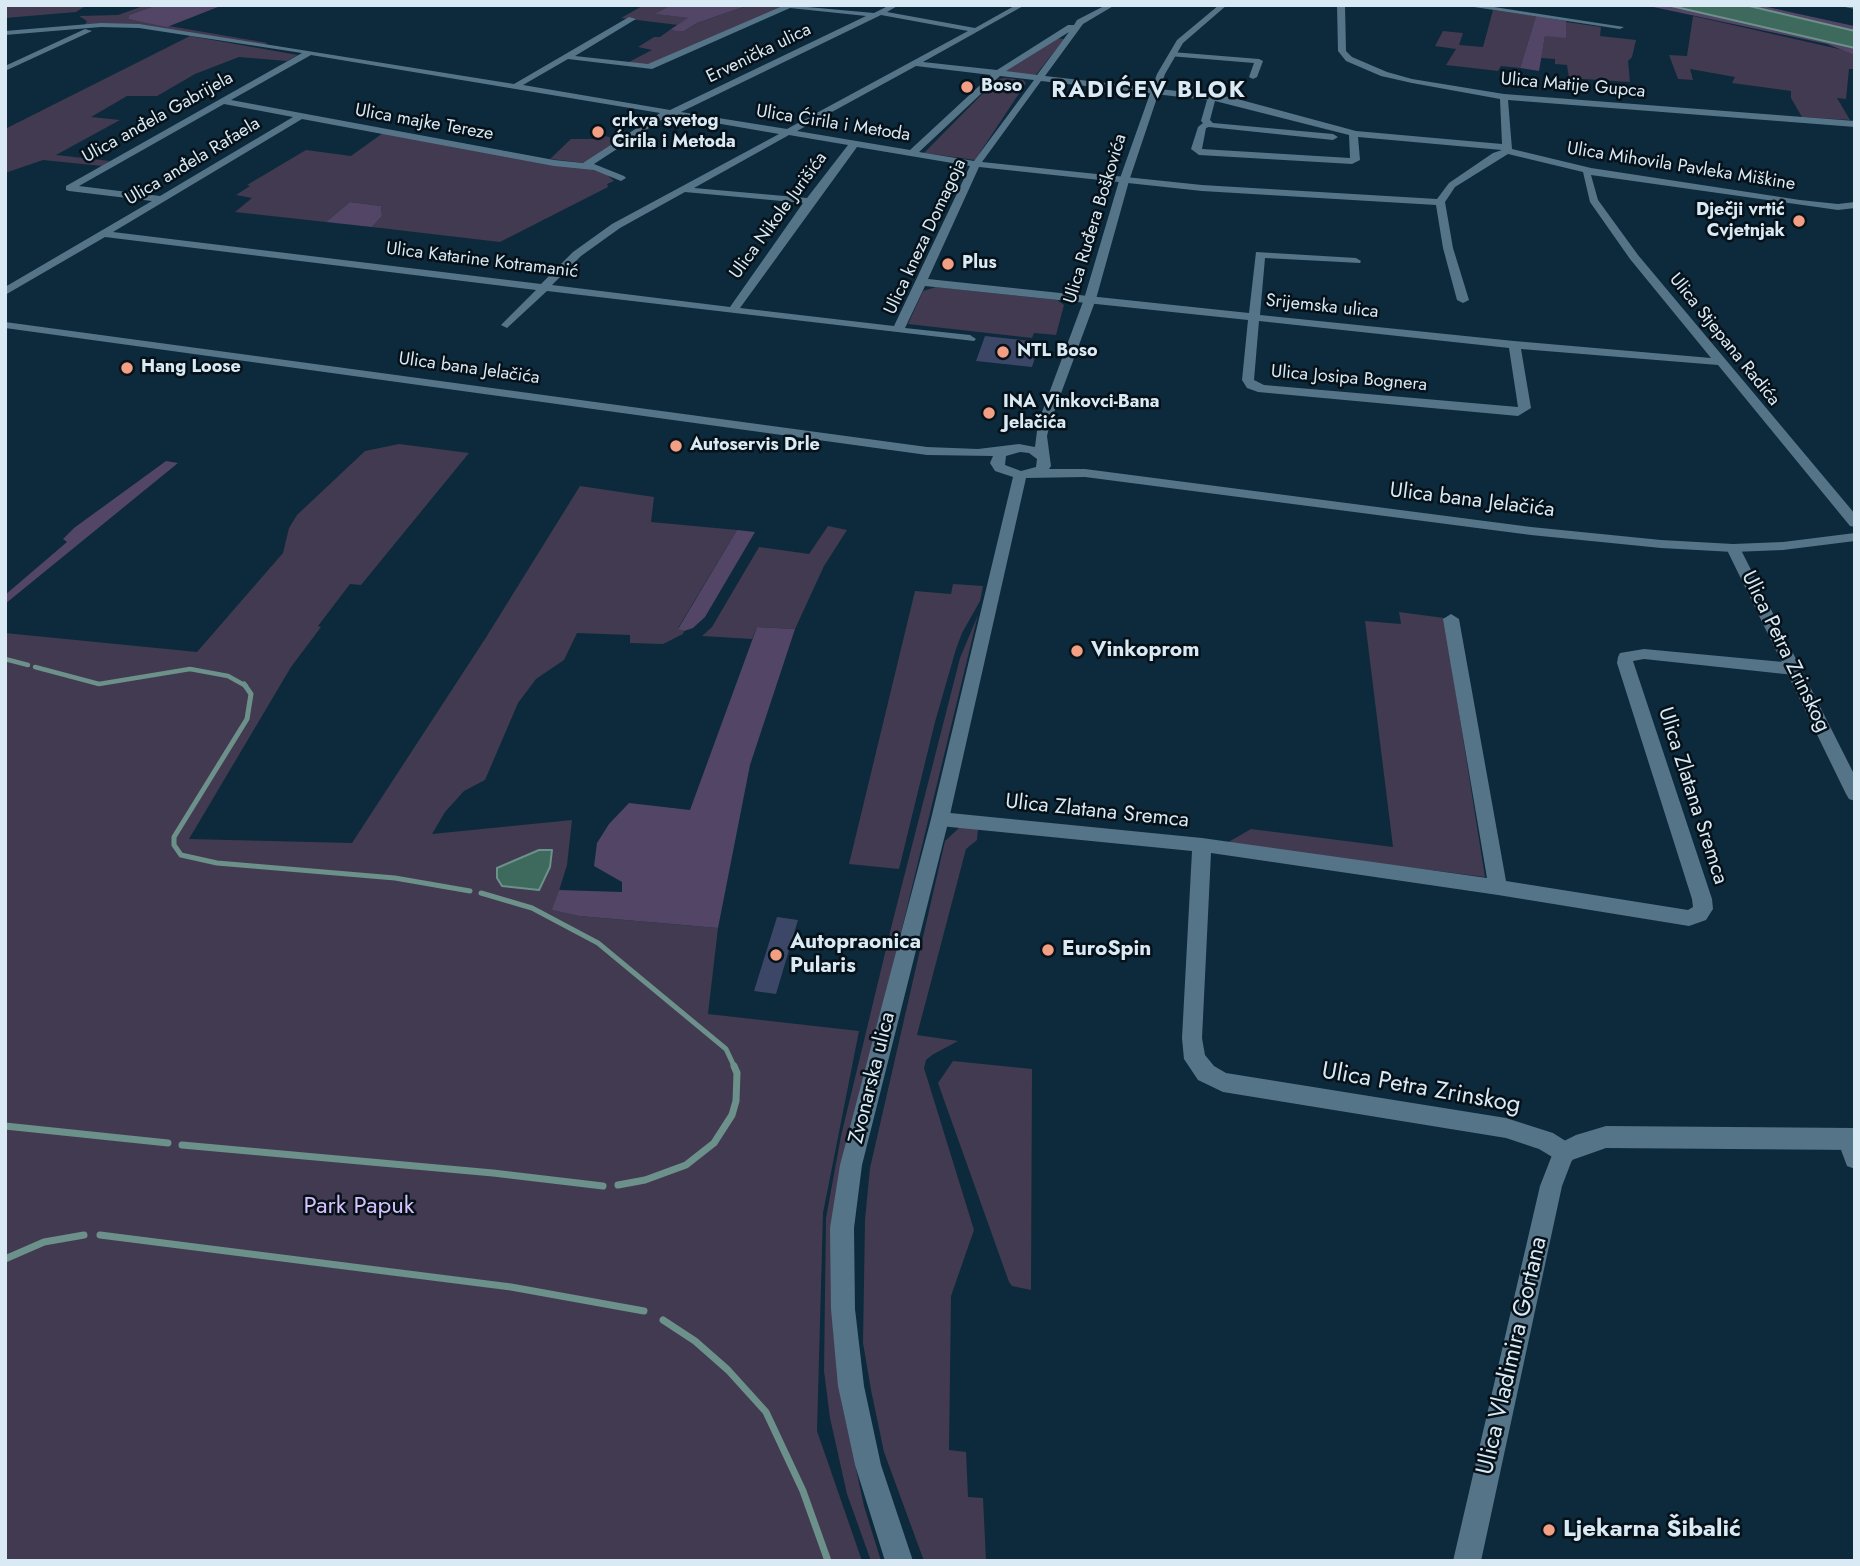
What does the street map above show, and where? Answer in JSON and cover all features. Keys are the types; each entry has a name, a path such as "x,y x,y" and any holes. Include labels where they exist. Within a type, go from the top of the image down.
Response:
{"street":[{"name":"Ervenička ulica","path":"585,166 671,112 896,5"},
{"path":"507,325 577,254 617,226 1022,5"},
{"name":"Ulica kneza Domagoja","path":"912,153 995,75 1112,5"},
{"name":"Ulica Ruđera Boškovića","path":"1044,459 1041,436 1044,423 1090,299 1124,181 1154,92 1172,54 1200,23 1224,5"},
{"name":"Ulica Matije Gupca","path":"1342,5 1342,51 1349,59 1374,71 1412,81 1504,97 1855,124"},
{"path":"1464,5 1620,27"},
{"path":"1849,5 1855,6"},
{"path":"567,57 649,67 789,6 878,14 975,30"},
{"path":"516,86 632,19"},
{"name":"Ulica kneza Domagoja","path":"899,329 976,164 1080,22"},
{"name":"Ulica Ćirila i Metoda","path":"5,69 101,25"},
{"name":"Ulica Ćirila i Metoda","path":"5,33 101,25 139,26 310,52 976,164 1124,181 1440,202"},
{"name":"Ulica anđela Gabrijela","path":"164,199 69,188 310,52"},
{"path":"1172,54 1259,61 1253,77"},
{"name":"Ulica Mihovila Pavleka Miškine","path":"912,63 1037,80 1242,102 1357,135 1506,149 1591,171 1800,203 1838,207 1855,205"},
{"path":"1463,300 1448,248 1440,202 1461,178 1506,149 1504,97"},
{"path":"1212,98 1205,121 1209,124 1202,127 1196,149 1199,152 1352,161 1355,160 1357,135"},
{"name":"Ulica majke Tereze","path":"220,101 554,163 585,166 604,170 621,178"},
{"name":"Ulica anđela Rafaela","path":"103,234 299,117"},
{"name":"Ulica Mihovila Pavleka Miškine","path":"1209,124 1338,137 1357,135"},
{"name":"Ulica Nikole Jurišića","path":"734,309 854,144"},
{"name":"Ulica Stjepana Radića","path":"1591,171 1586,174 1593,200 1634,257 1855,523"},
{"path":"687,190 810,201"},
{"path":"5,292 103,234"},
{"name":"Ulica Katarine Kotramanić","path":"103,234 970,339"},
{"name":"Ulica Josipa Bognera","path":"1356,261 1260,254 1248,380 1251,384 1262,389 1518,412 1525,408 1514,345"},
{"name":"Srijemska ulica","path":"921,282 1514,345 1720,362"},
{"name":"Ulica bana Jelačića","path":"5,324 927,451 1028,474 1085,473 1531,531 1661,544 1733,548 1783,546 1855,537"},
{"path":"1000,468 998,459 1044,423"},
{"name":"Ulica bana Jelačića","path":"927,451 978,453 1026,449 1044,459 1085,473"},
{"path":"1028,474 1041,470 1044,459"},
{"name":"Zvonarska ulica","path":"899,1561 868,1465 851,1386 844,1309 842,1228 851,1165 1028,474"},
{"name":"Ulica Petra Zrinskog","path":"1733,548 1855,794"},
{"path":"1451,619 1498,887"},
{"name":"Ulica Zlatana Sremca","path":"940,819 1202,845 1498,887 1689,918 1703,909 1702,899 1625,663 1626,657 1644,654 1794,669"},
{"name":"Ulica Petra Zrinskog","path":"1202,845 1192,1038 1195,1059 1206,1073 1223,1082 1506,1128 1545,1140 1564,1153"},
{"path":"1564,1153 1576,1146 1606,1137 1852,1145"},
{"name":"Ulica Vladimira Gortana","path":"1467,1561 1551,1186 1564,1153"}],"green space":[{"path":"87,5 76,12 5,18 5,7"},
{"path":"146,5 157,5 129,15 128,19 268,43 263,45 137,25 85,25 87,21 79,16 118,15"},
{"path":"644,5 671,5 656,14 689,18 678,25 621,18"},
{"path":"749,5 788,5 652,65 625,64 652,50 638,47 654,37 660,37 671,29 684,31 697,23"},
{"path":"1493,10 1536,16 1520,68 1501,66 1498,71 1446,65 1456,49 1435,46 1443,31 1463,33 1459,45 1483,47"},
{"path":"1693,16 1852,52 1855,55 1855,69 1849,69 1846,99 1837,98 1850,120 1802,117 1791,98 1791,91 1732,83 1735,77 1690,69 1693,80 1678,79 1669,55 1687,56"},
{"path":"1566,22 1601,27 1600,36 1636,40 1632,57 1628,61 1630,82 1569,78 1567,65 1555,64 1555,59 1541,58 1545,36"},
{"path":"190,36 298,55 287,61 239,57 195,74 157,96 127,96 91,117 120,120 56,155 110,161 102,166 43,160 5,173 5,129"},
{"path":"1056,38 1064,39 1035,76 1004,71"},
{"path":"997,79 1023,80 1026,83 975,160 924,153"},
{"path":"383,133 588,168 604,172 614,181 607,184 608,187 500,242 372,227 382,216 381,206 350,202 326,222 235,212 252,198 236,195 250,186 247,185 306,150 351,156"},
{"path":"605,136 621,140 585,163 550,159 571,139 595,139"},
{"path":"936,287 1057,300 1064,305 1056,335 1034,333 1032,338 908,324 923,291"},
{"name":"Park Papuk","path":"399,444 469,453 361,585 350,584 318,626 321,627 291,667 189,839 352,843 485,639 580,486 654,497 651,522 737,530 678,628 684,631 683,634 663,644 630,643 630,635 577,633 564,660 536,679 518,703 485,780 464,791 445,812 432,834 572,820 567,865 553,910 579,916 718,928 708,1014 859,1031 823,1213 817,1431 862,1561 5,1561 5,633 197,652 283,553 289,528 297,515 365,451"},
{"path":"828,526 847,530 824,566 795,629 757,627 752,639 702,636 712,627 759,547 809,554"},
{"path":"953,584 983,586 980,601 956,649 899,869 849,864 915,591 951,594"},
{"path":"1399,612 1444,618 1485,877 1225,844 1251,829 1393,847 1365,621 1401,624"},
{"path":"978,615 890,978 833,1264 833,1329 842,1404 864,1506 881,1561 871,1561 847,1494 830,1418 824,1371 826,1218 841,1136 893,920 960,658"},
{"path":"960,827 978,828 977,840 966,849 917,1035 958,1041 932,1055 926,1060 924,1068 974,1230 951,1296 949,1450 966,1452 968,1497 983,1498 986,1561 924,1561 884,1452 871,1390 863,1343 865,1220 870,1168 945,841"},
{"path":"953,1061 1032,1069 1031,1290 1012,1286 1009,1282 938,1083"}],"shaded area":[{"path":"157,5 223,5 167,27 128,19 129,15"},
{"path":"671,5 749,5 697,23 684,31 676,31 671,29 688,18 655,14"},
{"path":"1644,5 1667,5 1791,31 1855,48 1855,55 1827,44"},
{"path":"1667,5 1745,5 1855,31 1855,48"},
{"path":"1745,5 1758,5 1854,26 1855,31"},
{"path":"1536,16 1566,21 1566,38 1545,36 1539,71 1520,68"},
{"path":"350,202 381,206 382,216 372,227 326,222"},
{"path":"166,461 178,463 5,604 5,595 67,542 63,539 74,528"},
{"path":"737,530 755,532 705,617 693,628 684,631 678,629"},
{"path":"757,627 795,629 750,765 718,928 579,916 552,910 559,890 622,892 622,882 594,866 597,843 609,824 629,803 690,810"},
{"path":"539,850 552,850 550,867 539,890 502,886 497,878 497,868"}],"building":[{"name":"NTL Boso","path":"985,336 1040,342 1032,367 976,361"},
{"name":"Autopraonica Pularis","path":"777,917 798,920 776,994 754,991"}],"waterway":[{"path":"5,659 28,665"},
{"path":"35,667 99,684 190,669 228,676 245,685"},
{"path":"245,685 251,694 247,719 174,837 174,845 181,855 217,863 395,878 470,891"},
{"path":"481,893 532,908 598,943 726,1049 735,1068"},
{"path":"618,1185 645,1180 686,1165 714,1143 732,1115 736,1101 737,1073 734,1066"},
{"path":"5,1126 168,1143"},
{"path":"182,1145 493,1173 603,1186"},
{"path":"5,1259 44,1242 84,1235"},
{"path":"100,1235 511,1287 644,1311"},
{"path":"663,1320 695,1341 728,1370 766,1412 803,1491 828,1561"}],"place":[{"name":"Boso","path":"967,87"},
{"name":"crkva svetog Ćirila i Metoda","path":"598,132"},
{"name":"Dječji vrtić Cvjetnjak","path":"1799,221"},
{"name":"Plus","path":"948,264"},
{"name":"NTL Boso","path":"1003,352"},
{"name":"Hang Loose","path":"127,368"},
{"name":"INA Vinkovci-Bana Jelačića","path":"989,413"},
{"name":"Autoservis Drle","path":"676,446"},
{"name":"Vinkoprom","path":"1077,651"},
{"name":"EuroSpin","path":"1048,950"},
{"name":"Autopraonica Pularis","path":"776,955"},
{"name":"Ljekarna Šibalić","path":"1549,1530"}],"district":[{"name":"RADIĆEV BLOK","path":"1149,91"}]}
